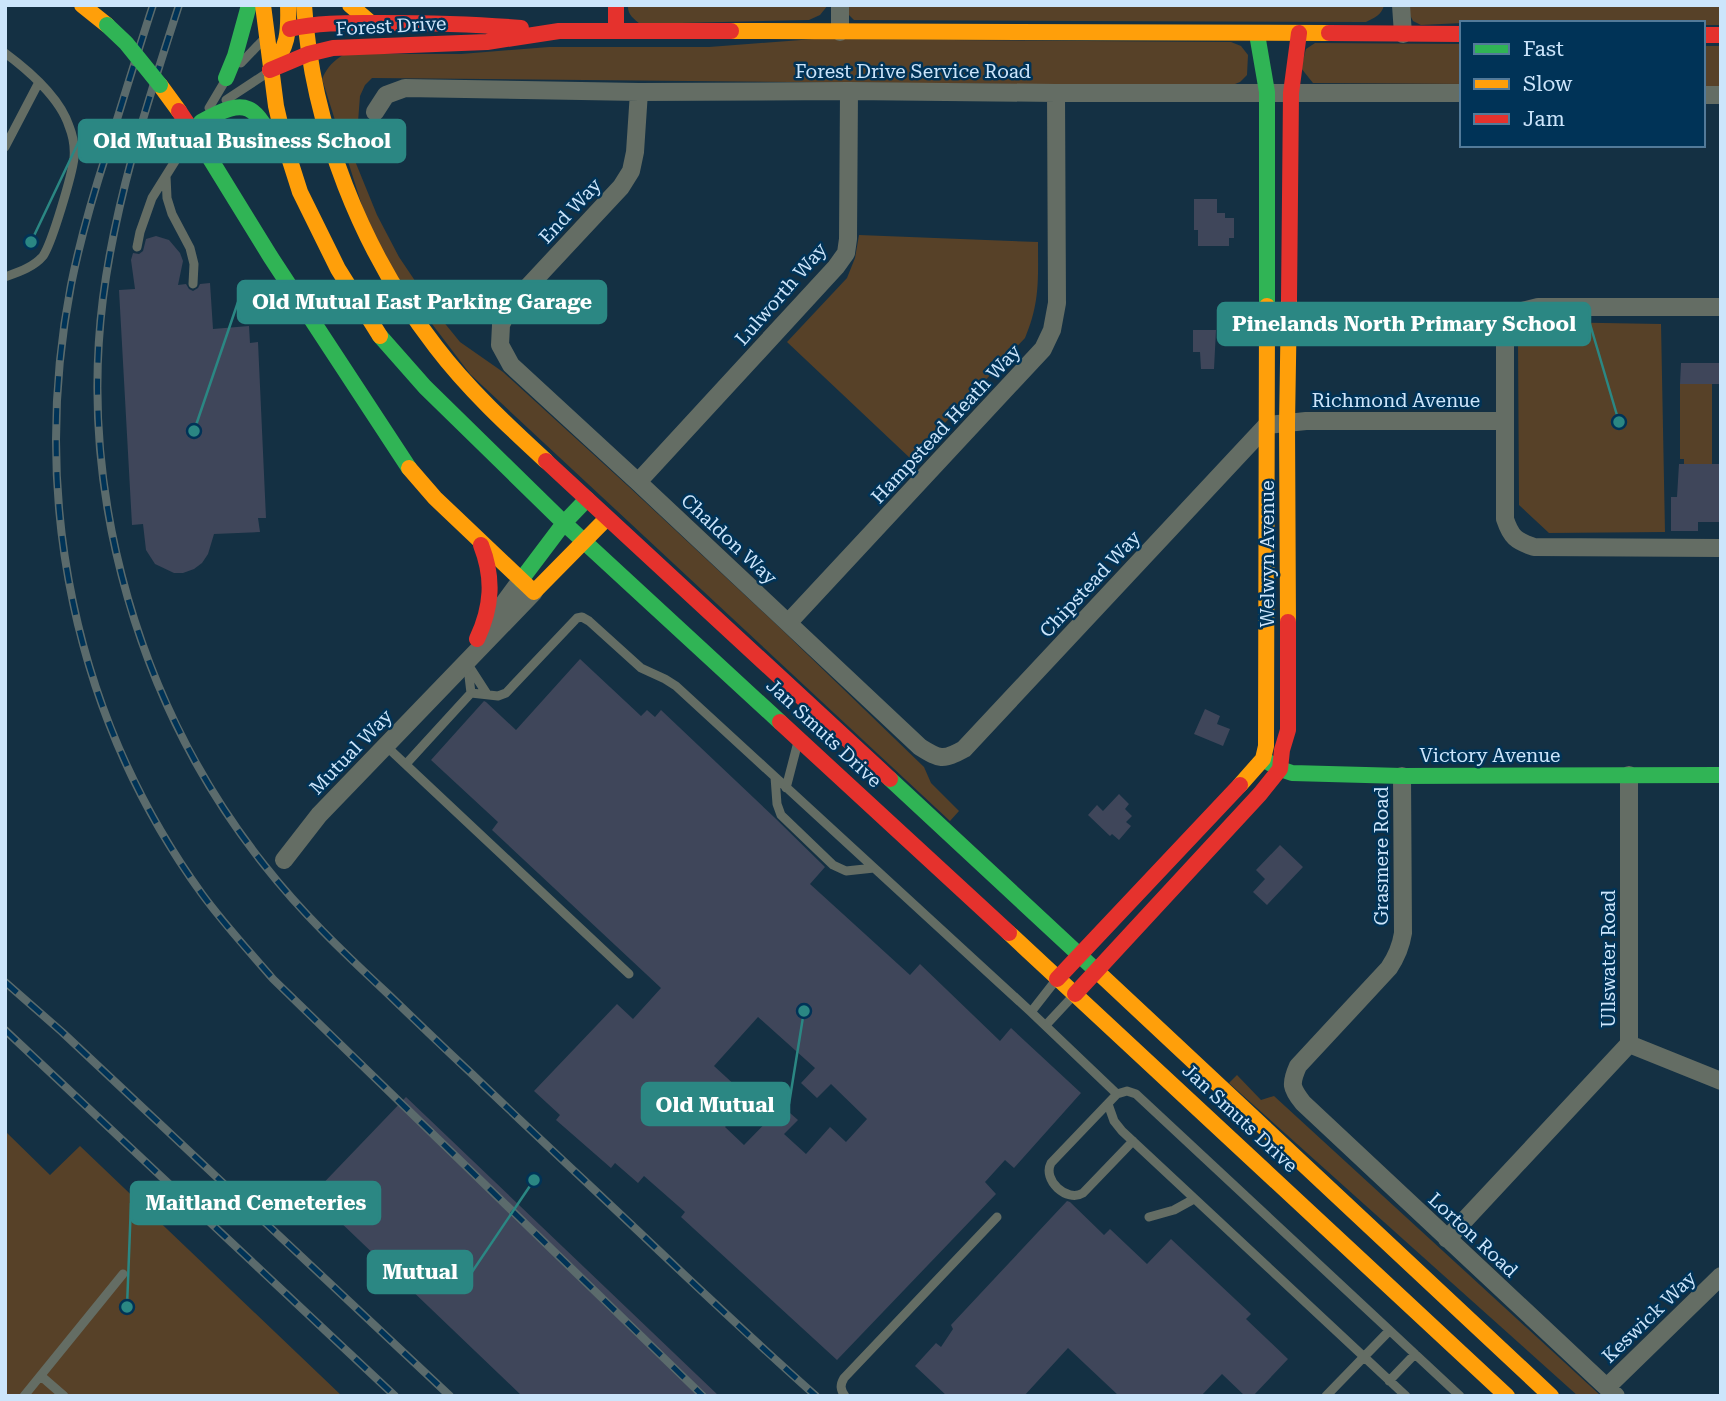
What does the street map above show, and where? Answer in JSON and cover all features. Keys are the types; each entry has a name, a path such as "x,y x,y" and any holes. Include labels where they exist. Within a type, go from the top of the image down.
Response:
{"main road":[{"path":"82,5 107,25 144,63 179,111 405,463 435,498 534,593"},
{"path":"226,78 249,5"},
{"name":"Jan Smuts Drive","path":"263,5 275,106 300,192 338,269 375,329 391,349 425,387 564,523 1507,1396"},
{"path":"270,71 283,55 288,42 288,5"},
{"name":"Jan Smuts Drive","path":"304,5 309,54 332,149 343,182 373,251 395,289 418,324 464,381 607,518 1080,954 1551,1396"},
{"path":"350,5 371,23"},
{"path":"615,5 616,31"},
{"name":"Forest Drive","path":"266,36 306,24 371,23 476,24 559,31 1460,34"},
{"name":"Forest Drive","path":"270,71 309,54 333,48 487,42 559,31"},
{"name":"Welwyn Avenue","path":"1075,994 1280,769 1288,730 1287,424 1291,93 1299,33"},
{"name":"Welwyn Avenue","path":"1257,34 1268,92 1266,740 1263,759"},
{"path":"201,122 235,106 252,110 264,126 300,192"},
{"name":"Mutual Way","path":"521,580 564,523 587,499"},
{"name":"Mutual Way","path":"534,593 607,518"},
{"path":"477,538 490,572 491,591 487,616 477,639"},
{"path":"1288,730 1298,758 1317,772"},
{"path":"1057,979 1263,759"},
{"name":"Victory Avenue","path":"1263,759 1292,773 1402,776 1721,775"}],"street":[{"path":"840,5 840,32"},
{"path":"1401,5 1403,34"},
{"name":"Forest Drive Service Road","path":"375,112 386,95 405,88 639,92 1460,93"},
{"name":"Lulworth Way","path":"638,482 811,295 846,253 849,91"},
{"name":"End Way","path":"500,345 501,325 510,306 621,187 632,171 639,92"},
{"name":"Hampstead Heath Way","path":"788,623 1043,349 1052,330 1057,303 1056,93"},
{"name":"Richmond Avenue","path":"1267,425 1303,421 1504,421 1505,337 1510,323 1522,311 1538,307 1721,307"},
{"name":"Chaldon Way","path":"500,345 511,365 919,747 936,757"},
{"path":"1504,421 1505,519 1510,533 1520,542 1534,547 1721,548"},
{"name":"Chipstead Way","path":"936,757 950,757 964,749 1267,425"},
{"name":"Mutual Way","path":"452,678 521,580"},
{"name":"Mutual Way","path":"285,860 319,815 534,593"},
{"name":"Ullswater Road","path":"1447,1239 1629,1044 1629,775"},
{"name":"Grasmere Road","path":"1303,1103 1293,1090 1292,1079 1298,1066 1390,968 1401,946 1402,776"},
{"path":"1629,1044 1721,1081"},
{"name":"Lorton Road","path":"1303,1103 1611,1392"},
{"name":"Keswick Way","path":"1611,1392 1721,1276"}],"lane":[{"path":"137,247 152,198 184,145 201,122 226,78 266,36"},
{"path":"5,53 39,82 62,110 69,125 74,158 49,244 42,256 24,270 5,276"},
{"path":"201,122 229,98 270,71"},
{"path":"5,147 39,82"},
{"path":"166,176 167,198 172,214 190,248 194,264 193,284"},
{"path":"1267,264 1290,267"},
{"path":"471,693 498,696 506,693 576,618 582,617 589,621 641,668 676,685 1117,1094"},
{"path":"467,663 471,693"},
{"path":"467,663 487,694"},
{"path":"406,764 471,693"},
{"path":"786,788 799,739"},
{"path":"386,746 629,974"},
{"path":"775,778 777,804 781,815 833,865 846,871 874,868"},
{"path":"1137,894 1153,909"},
{"path":"1031,1012 1057,979"},
{"path":"1046,1026 1075,994"},
{"path":"1133,1142 1077,1196 1065,1194 1048,1175 1051,1163 1117,1094 1127,1091 1136,1094 1460,1396"},
{"path":"1108,1104 1114,1121 1133,1142 1406,1396"},
{"path":"1149,1217 1174,1210 1194,1199"},
{"path":"845,1396 841,1390 844,1378 997,1217"},
{"path":"24,1396 123,1275"},
{"path":"1326,1396 1390,1331"},
{"path":"1390,1381 1415,1354"},
{"path":"41,1376 64,1396"}],"shaded area":[{"path":"628,5 828,5 820,15 809,20 640,24 630,14"},
{"path":"845,5 1384,5 1380,14 1366,22 854,20"},
{"path":"1408,5 1721,5 1721,25 1705,25 1705,21 1460,21 1421,25 1413,21"},
{"path":"814,39 1231,42 1241,46 1248,55 1247,75 1230,86 372,78 360,96 355,161 377,215 399,257 438,315 460,342 503,372 628,486 924,767 931,783 959,811 950,821 470,374 376,250 322,79 331,64 345,54 461,54 549,47 709,47"},
{"path":"1315,43 1460,44 1460,84 1313,83 1301,68 1306,49"},
{"path":"1705,46 1721,46 1721,86 1705,86"},
{"path":"859,235 1038,242 1036,302 1025,338 911,459 787,342 847,278 855,258"},
{"path":"1546,322 1661,324 1665,532 1549,533 1519,505 1518,340"},
{"path":"1680,384 1712,384 1712,464 1684,464 1684,459 1680,459"},
{"path":"1237,1075 1261,1100 1274,1096 1601,1396 1578,1396 1229,1083"},
{"path":"5,1131 50,1175 80,1146 342,1396 5,1396"}],"building":[{"path":"1194,199 1217,199 1217,213 1225,213 1225,218 1234,218 1234,238 1229,238 1229,246 1198,246 1198,230 1194,230"},
{"path":"156,236 169,240 180,253 183,261 178,285 186,284 193,291 200,284 210,283 213,329 249,326 250,343 258,342 266,518 258,518 260,532 214,534 208,554 202,563 183,573 174,573 155,564 146,550 143,524 132,525 119,290 135,289 131,260 133,253 139,254 143,251 146,239"},
{"path":"1193,330 1216,330 1214,369 1201,369 1200,352 1193,352"},
{"path":"1681,363 1721,363 1721,384 1680,384"},
{"path":"1679,464 1721,464 1721,522 1698,522 1698,531 1671,531 1671,497 1677,497"},
{"path":"580,659 641,716 647,710 655,717 661,710 825,867 810,884 910,975 920,964 1000,1041 1011,1028 1081,1093 1014,1168 1005,1160 985,1182 996,1194 837,1360 681,1217 685,1212 644,1176 638,1183 615,1163 611,1168 556,1120 560,1115 534,1091 617,1004 633,1019 661,988 492,830 498,822 431,760 484,701 516,730","holes":["758,1017 815,1068 801,1083 817,1098 831,1084 867,1119 846,1142 830,1127 806,1154 784,1134 798,1120 782,1106 744,1145 725,1127 750,1099 714,1066"]},
{"path":"1205,709 1220,716 1217,724 1230,729 1223,746 1194,734"},
{"path":"1119,794 1129,804 1125,809 1132,816 1126,822 1131,826 1119,840 1112,834 1110,836 1088,815 1097,805 1103,811"},
{"path":"1280,845 1303,867 1267,905 1253,892 1265,879 1256,870"},
{"path":"406,1097 719,1396 522,1396 312,1195"},
{"path":"1067,1201 1104,1235 1110,1229 1147,1264 1171,1239 1251,1314 1246,1319 1288,1359 1253,1396 1245,1396 1222,1374 1201,1396 1119,1396 1068,1348 1024,1396 947,1396 915,1366 936,1343 941,1347 953,1329 951,1325"}],"railway":[{"path":"153,5 97,185 71,285 60,365 56,445 61,525 73,603 93,680 122,754 158,826 202,894 273,979 703,1396"},
{"path":"179,5 134,150 116,223 103,298 98,373 100,449 110,524 128,598 152,670 183,739 221,805 265,866 323,932 703,1293 816,1396"},
{"path":"5,982 62,1032 450,1396"},
{"path":"5,1030 395,1396"}],"traffic: fast":[{"path":"226,78 249,5"},
{"path":"107,25 126,43 160,85"},
{"path":"1257,34 1267,92 1267,306"},
{"path":"201,122 230,109 248,109 263,123 278,150"},
{"path":"206,152 270,256 409,468"},
{"path":"380,336 425,387 564,523 780,722"},
{"path":"521,580 564,523 587,499"},
{"path":"1268,762 1292,773 1402,776 1721,775"},
{"path":"890,779 1102,976"}],"traffic: slow":[{"path":"82,5 107,25"},
{"path":"263,5 276,106 300,192 338,269 380,336"},
{"path":"270,70 281,54 286,39 288,5"},
{"path":"304,5 309,51 330,141 345,186 385,270 409,310 448,362 488,406 546,461"},
{"path":"350,5 371,23"},
{"path":"731,31 1329,33"},
{"path":"160,85 179,111"},
{"path":"1288,622 1289,300"},
{"path":"1240,785 1263,759 1266,746 1267,306"},
{"path":"409,468 435,498 534,592 607,518"},
{"path":"1009,933 1507,1396"},
{"path":"1102,976 1551,1396"}],"traffic: jam":[{"path":"616,5 616,31"},
{"path":"290,29 358,23 521,28"},
{"path":"270,70 308,54 333,48 487,42 559,31 731,31"},
{"path":"1289,300 1291,93 1299,33"},
{"path":"1329,33 1460,34"},
{"path":"1705,35 1721,35"},
{"path":"179,111 206,152"},
{"path":"546,461 890,779"},
{"path":"477,639 486,615 490,592 488,569 481,545"},
{"path":"1075,994 1280,769 1288,730 1288,622"},
{"path":"780,722 1009,933"},
{"path":"1057,979 1240,785"}],"place":[{"name":"Old Mutual Business School","path":"31,242"},
{"name":"Pinelands North Primary School","path":"1619,422"},
{"name":"Old Mutual East Parking Garage","path":"194,431"},
{"name":"Old Mutual","path":"804,1011"},
{"name":"Mutual","path":"534,1180"},
{"name":"Maitland Cemeteries","path":"127,1307"}]}
